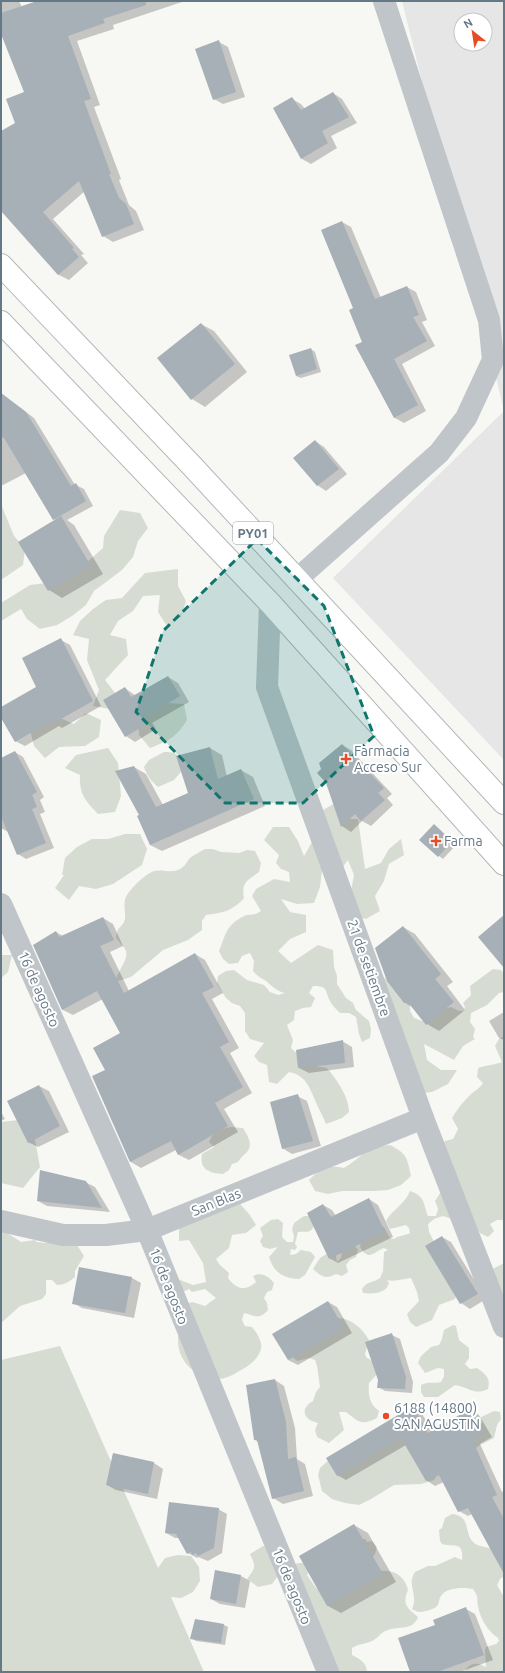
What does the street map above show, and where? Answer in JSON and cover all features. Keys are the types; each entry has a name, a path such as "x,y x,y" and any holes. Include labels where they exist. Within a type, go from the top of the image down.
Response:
{"highway":[{"name":"PY01","path":"1,265 193,468 504,803"},
{"path":"1,281 118,406 193,468"},
{"name":"PY01","path":"1,322 270,603 504,864"}],"street":[{"path":"296,580 439,453 466,418 493,360 489,320 384,1"},
{"name":"21 de setiembre","path":"270,603 267,687 422,1118 504,1327"},
{"name":"16 de agosto","path":"1,904 147,1230 328,1672"},
{"name":"San Blas","path":"1,1221 63,1235 106,1235 147,1230 422,1118"}],"highlighted area":[{"path":"257,539 324,606 374,736 303,803 225,803 136,712 163,631"}],"shaded area":[{"path":"402,1 504,1 504,410"},
{"path":"504,411 504,760 333,578"},
{"path":"1,504 14,536 25,549 23,565 1,580"},
{"path":"120,510 140,513 148,528 138,541 133,557 122,570 94,591 86,605 57,625 40,629 27,619 21,609 1,621 1,603 30,585 54,582 85,564 103,548 104,536"},
{"path":"178,569 178,586 186,601 181,617 167,626 158,612 160,595 143,596 133,611 118,621 110,635 126,639 128,655 105,680 115,693 110,709 93,706 99,690 87,660 89,639 73,635 80,621 106,600 122,598 145,573"},
{"path":"167,703 184,704 187,720 180,731 172,738 150,748 139,735 138,719"},
{"path":"86,713 101,720 99,737 85,746 59,747 45,758 34,746 30,730 58,717 74,724"},
{"path":"108,748 118,763 121,796 115,812 98,814 82,792 80,775 65,768 76,755"},
{"path":"164,752 178,755 185,767 174,780 158,787 146,773 144,767 149,760"},
{"path":"337,802 342,819 358,819 365,869 381,863 389,849 401,839 404,855 389,864 384,881 375,896 380,911 366,919 349,915 354,875 348,860 338,873 322,870 320,887 314,903 297,904 281,899 290,912 306,915 306,932 290,939 278,951 291,963 318,945 333,950 337,984 346,998 353,1003 356,1010 369,1021 371,1029 370,1038 362,1042 356,1017 349,1013 340,1013 331,1003 326,990 323,987 318,986 313,986 309,993 315,998 311,1007 295,1011 294,1020 287,1025 293,1040 291,1048 309,1065 327,1068 338,1083 347,1100 349,1112 342,1118 326,1124 303,1078 289,1072 277,1084 269,1082 267,1065 259,1062 254,1056 264,1043 250,1039 245,1031 245,1013 240,1006 232,1003 226,998 217,984 218,976 226,971 234,970 247,980 264,985 270,992 278,995 285,993 259,977 253,971 254,961 250,953 242,956 238,963 229,964 223,959 219,951 227,930 233,923 244,916 256,914 261,911 252,896 256,889 274,879 290,882 289,872 281,869 276,863 279,855 264,840 273,827 289,827 298,841 304,856 312,842 323,810"},
{"path":"125,834 140,834 147,849 142,865 113,884 96,889 79,886 69,900 55,888 64,875 62,875 65,858 77,847 92,839 108,839"},
{"path":"205,849 239,853 247,850 255,851 261,863 259,872 244,885 244,898 236,906 227,911 206,915 202,921 202,930 188,940 163,950 131,977 115,982 126,958 126,951 116,937 118,929 123,924 125,919 126,896 137,883 150,873 154,871 175,871 180,869 189,859"},
{"path":"1,955 12,955 8,972 1,978"},
{"path":"493,969 501,970 504,974 504,992 499,993 487,1005 471,1013 470,1022 475,1029 473,1037 475,1039 463,1046 454,1060 424,1044 427,1060 441,1070 457,1070 448,1084 432,1092 416,1094 401,1039 403,1031 383,979 385,978 388,981 393,974 410,1005 410,1011 414,1018 422,1021 431,1021 443,1009 451,1007 459,1011 464,1011 465,1007 463,1003 471,995 470,986"},
{"path":"504,1036 504,1220 497,1220 490,1224 494,1231 488,1237 480,1233 475,1226 443,1216 434,1219 428,1224 429,1232 458,1290 455,1299 439,1305 432,1320 416,1327 410,1322 407,1314 419,1301 411,1278 396,1281 387,1280 389,1283 382,1291 375,1293 363,1293 362,1289 368,1283 380,1278 383,1271 384,1252 388,1250 384,1248 369,1255 363,1252 360,1247 361,1243 380,1226 384,1227 390,1238 394,1239 410,1233 409,1228 406,1225 390,1229 386,1221 408,1196 410,1191 421,1198 428,1216 436,1216 438,1209 435,1201 444,1187 439,1147 445,1141 453,1139 458,1129 452,1118 463,1102 483,1083 477,1077 478,1068 502,1062 495,1046 499,1039"},
{"path":"18,1120 35,1140 40,1167 23,1188 1,1183 1,1122"},
{"path":"230,1127 243,1128 250,1143 249,1149 238,1162 232,1164 229,1170 223,1174 206,1170 202,1164 202,1154 214,1147 209,1142 215,1133"},
{"path":"390,1145 400,1151 407,1160 411,1176 401,1185 388,1190 342,1191 328,1194 315,1191 309,1180 317,1172 325,1168 333,1166 344,1168 369,1150"},
{"path":"240,1204 256,1225 246,1233 232,1235 229,1248 216,1259 219,1264 229,1273 228,1278 237,1287 244,1288 252,1285 256,1282 253,1276 259,1274 268,1277 274,1283 272,1290 267,1292 264,1298 267,1303 268,1310 260,1316 244,1313 242,1320 245,1326 252,1327 259,1337 261,1349 258,1356 249,1365 235,1374 220,1379 213,1379 200,1375 189,1367 181,1355 178,1344 178,1336 189,1329 180,1306 192,1302 205,1306 216,1298 205,1289 192,1292 189,1289 177,1295 168,1285 180,1280 193,1285 206,1282 203,1263 189,1240 179,1241 179,1227"},
{"path":"304,1216 310,1216 314,1225 313,1228 308,1232 298,1232 295,1244 297,1247 295,1250 291,1249 290,1255 296,1254 301,1250 311,1252 315,1257 305,1275 299,1279 284,1276 276,1271 269,1257 278,1247 270,1249 263,1247 260,1241 263,1236 260,1228 271,1220 278,1219 283,1223 282,1237 287,1242 293,1242 294,1236 292,1229 294,1223"},
{"path":"1,1231 4,1231 21,1242 35,1240 37,1242 45,1243 51,1241 77,1245 84,1256 75,1271 75,1277 60,1285 57,1285 52,1280 46,1280 46,1294 42,1299 20,1306 1,1323"},
{"path":"343,1244 354,1245 358,1250 356,1257 350,1260 346,1265 348,1272 342,1276 336,1274 326,1277 313,1269 320,1258 331,1251 336,1256 337,1262 341,1258"},
{"path":"504,1263 504,1314 489,1271"},
{"path":"338,1318 343,1318 352,1322 369,1340 365,1354 366,1357 372,1361 378,1373 369,1383 369,1395 371,1402 379,1411 377,1418 367,1422 360,1422 346,1412 339,1412 344,1430 329,1443 317,1437 315,1430 318,1423 313,1422 305,1414 306,1407 313,1401 316,1392 320,1387 315,1360 309,1358 297,1361 288,1352"},
{"path":"453,1325 456,1326 459,1340 469,1348 469,1358 465,1364 470,1369 477,1368 483,1372 489,1382 488,1389 479,1392 455,1385 438,1397 424,1397 421,1392 421,1385 426,1383 441,1382 444,1376 444,1369 438,1368 425,1373 418,1363 421,1356 431,1347 439,1345 444,1330"},
{"path":"60,1346 158,1568 165,1558 178,1555 191,1556 199,1567 200,1581 193,1592 181,1598 171,1597 204,1672 1,1672 1,1360"},
{"path":"494,1411 500,1412 501,1419 497,1425 494,1438 441,1469 434,1480 421,1484 394,1485 359,1505 332,1499 322,1491 318,1475 320,1468 330,1459 381,1441 477,1427 482,1423 481,1417"},
{"path":"452,1514 458,1515 465,1521 469,1535 474,1543 484,1547 504,1551 504,1576 500,1579 497,1585 504,1597 504,1672 464,1672 469,1666 474,1664 480,1664 486,1667 486,1647 496,1644 499,1641 483,1620 479,1611 477,1597 473,1589 451,1589 443,1593 436,1607 427,1611 418,1612 412,1609 414,1599 412,1582 415,1572 428,1566 435,1566 455,1557 462,1560 462,1554 459,1547 442,1544 440,1541 439,1530 442,1528 445,1518"},
{"path":"362,1539 365,1539 367,1542 372,1541 377,1547 375,1554 371,1559 379,1571 389,1571 398,1574 407,1585 408,1590 405,1599 408,1608 418,1617 413,1624 409,1626 386,1631 372,1641 352,1648 352,1655 366,1666 367,1672 328,1672 292,1565 305,1563 309,1571 307,1575 316,1588 322,1590"},
{"path":"263,1546 276,1548 280,1573 272,1584 258,1587 247,1579 254,1567 250,1554"}],"building":[{"path":"37,1 146,1 146,5 103,19 105,23 68,36 91,99 84,101 111,174 109,174 119,198 126,204 134,224 102,237 79,181 43,212 74,248 72,249 79,257 58,275 1,211 1,131 15,123 6,99 24,92 1,34 1,13"},
{"path":"219,40 236,92 213,100 195,49"},
{"path":"333,92 349,117 322,131 328,143 301,159 273,108 292,97 301,110"},
{"path":"342,221 375,299 407,286 419,315 413,317 427,341 394,359 418,405 394,418 355,345 362,342 349,310 353,308 321,230"},
{"path":"201,323 235,364 191,400 157,358"},
{"path":"311,348 317,369 296,376 289,355"},
{"path":"1,393 26,412 71,486 76,483 86,501 53,520 4,438 1,436"},
{"path":"315,440 339,469 317,486 293,458"},
{"path":"61,516 91,566 48,591 18,542"},
{"path":"61,638 93,701 52,724 51,721 15,742 1,718 1,707 36,687 22,658"},
{"path":"168,676 180,696 143,718 147,724 125,737 103,700 125,687 131,697"},
{"path":"342,744 384,788 378,793 385,800 361,821 355,814 341,827 326,783 317,773 321,769 319,763"},
{"path":"210,747 218,779 241,769 254,799 150,845 137,816 139,815 115,771 134,766 156,807 188,793 176,756"},
{"path":"15,751 37,792 32,795 37,807 32,809 46,843 17,855 1,816 1,758"},
{"name":"Farma","path":"434,824 452,841 438,857 419,840"},
{"path":"504,915 504,968 478,937"},
{"path":"103,917 114,940 100,946 124,993 195,953 214,987 202,993 229,1042 220,1047 243,1087 215,1103 228,1126 178,1155 171,1141 130,1162 92,1076 105,1070 93,1048 120,1033 97,991 62,1010 33,945 56,931 59,937"},
{"path":"403,926 441,974 435,979 454,1002 426,1025 407,1001 404,1003 387,981 375,948"},
{"path":"343,1040 345,1063 298,1068 296,1050"},
{"path":"39,1085 60,1126 28,1143 7,1101"},
{"path":"298,1094 313,1141 282,1149 270,1102"},
{"path":"40,1170 86,1181 102,1208 37,1201"},
{"path":"369,1198 385,1232 329,1259 307,1213 323,1204 331,1217"},
{"path":"442,1236 478,1294 460,1304 425,1246"},
{"path":"79,1267 132,1277 125,1313 72,1304"},
{"path":"328,1301 344,1328 288,1360 272,1334"},
{"path":"392,1333 406,1377 405,1389 377,1388 378,1380 365,1342"},
{"path":"275,1379 286,1422 288,1459 296,1457 304,1491 272,1499 257,1440 254,1440 246,1385"},
{"path":"413,1406 428,1433 470,1409 484,1432 472,1439 497,1495 492,1497 504,1519 504,1574 468,1508 458,1512 439,1475 426,1481 401,1438 337,1476 326,1458"},
{"path":"113,1453 154,1462 148,1494 106,1485"},
{"path":"169,1502 219,1508 214,1548 198,1556 196,1553 192,1555 191,1552 187,1554 176,1534 165,1533"},
{"path":"354,1524 383,1574 327,1606 299,1556"},
{"path":"215,1570 241,1575 236,1604 210,1599"},
{"path":"466,1607 484,1655 437,1672 410,1672 398,1638 435,1625 433,1620"},
{"path":"195,1619 224,1624 221,1643 190,1639"}],"place":[{"name":"Farmacia Acceso Sur","path":"346,759"},
{"name":"Farma","path":"436,841"},
{"name":"6188 (14800) SAN AGUSTIN","path":"386,1416"}]}
